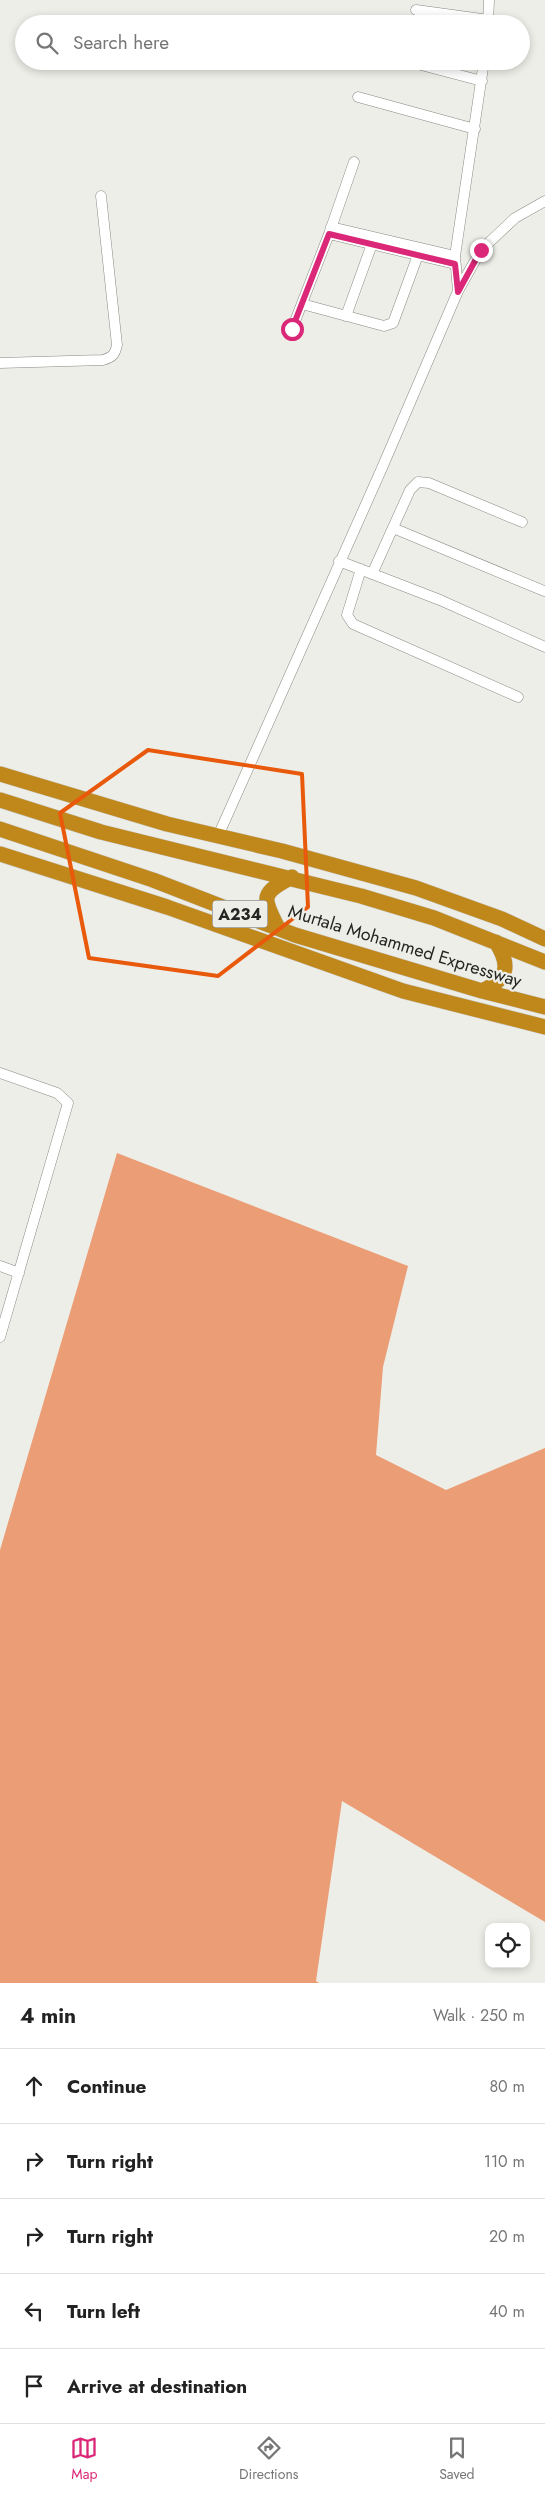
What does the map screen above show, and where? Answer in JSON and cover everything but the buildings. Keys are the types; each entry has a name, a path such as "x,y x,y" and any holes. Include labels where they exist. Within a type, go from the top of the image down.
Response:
{"highway":[{"path":"0,774 167,824 348,868 416,888 502,919 545,939"},
{"name":"Murtala Mohammed Expressway","path":"0,800 101,832 292,878 434,918 545,962"},
{"name":"Murtala Mohammed Expressway","path":"0,830 153,880 278,928 482,991 545,1006"},
{"path":"0,854 167,907 387,986 545,1027"},
{"path":"278,928 267,905 267,897 271,888 292,878"},
{"path":"482,991 496,984 503,976 505,957 496,942"}],"street":[{"path":"488,15 489,0"},
{"path":"416,10 446,15"},
{"path":"440,70 482,81"},
{"path":"458,292 455,260 483,70"},
{"path":"358,98 475,129"},
{"path":"292,329 354,162"},
{"path":"0,363 103,360 112,358 116,352 117,345 101,196"},
{"path":"218,836 458,292 481,250 515,218 545,202"},
{"path":"330,230 455,260"},
{"path":"330,230 372,244 418,255 455,260"},
{"path":"346,316 372,244"},
{"path":"302,304 384,326 393,322 418,255"},
{"path":"372,574 410,490 418,482 430,483 522,522"},
{"path":"393,528 544,591"},
{"path":"339,561 440,600 545,647"},
{"path":"361,569 347,615 353,624 518,697"},
{"path":"0,1072 57,1093 68,1103 0,1337"},
{"path":"0,1266 19,1273"}],"highlighted area":[{"path":"148,750 302,774 308,907 218,976 89,958 60,813"}],"shaded area":[{"path":"117,1153 408,1266 383,1367 376,1455 446,1490 545,1448 545,1922 342,1801 316,1981 319,1983 0,1983 0,1550"}],"route":[{"path":"292,329 329,234 455,264 458,292 481,250"}]}
